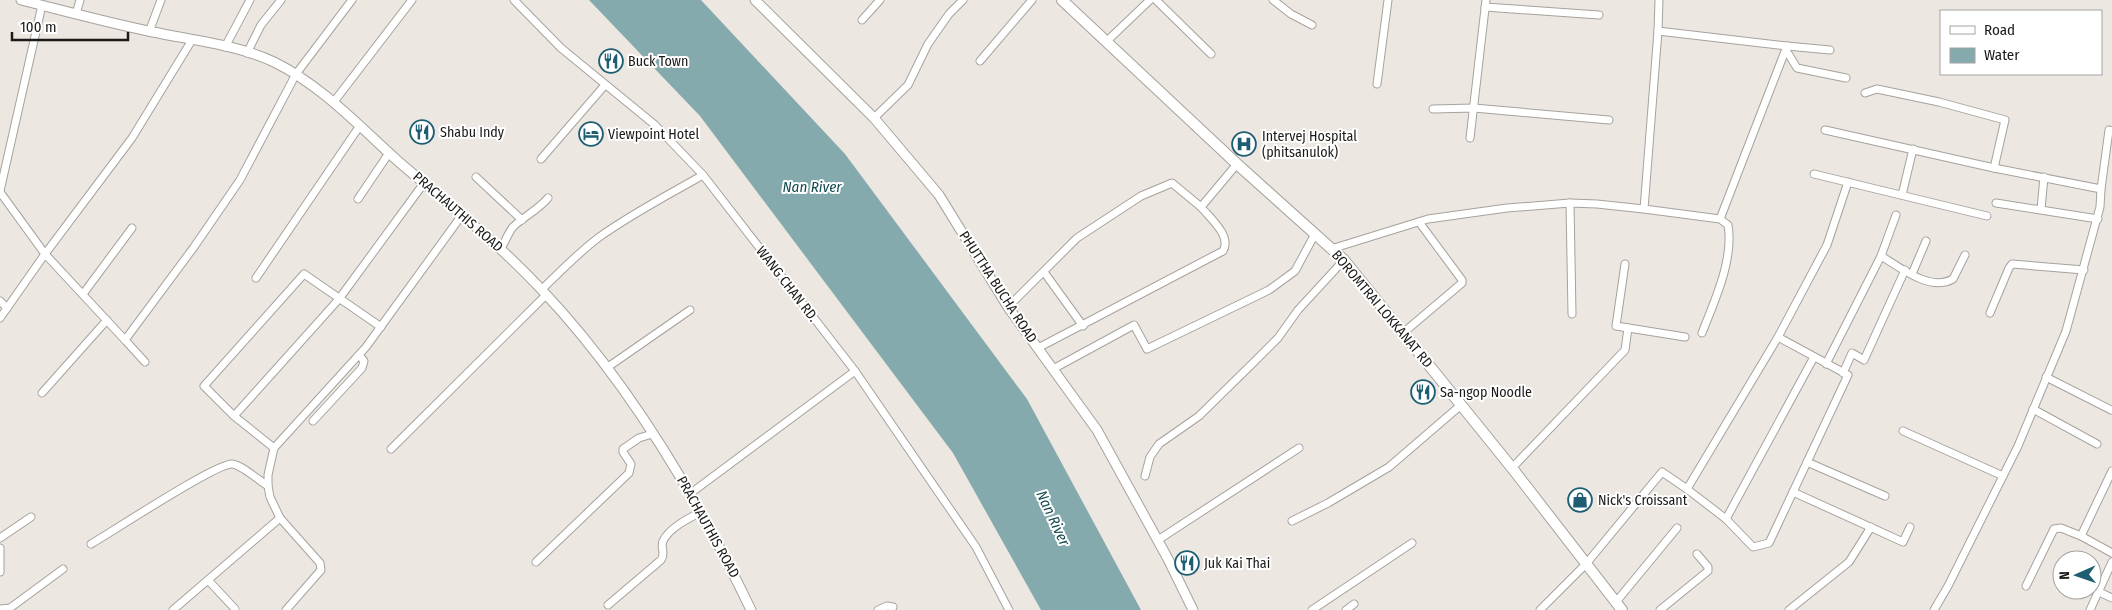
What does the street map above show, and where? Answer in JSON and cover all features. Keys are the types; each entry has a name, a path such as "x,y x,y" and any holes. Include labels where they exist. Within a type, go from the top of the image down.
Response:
{"main road":[{"name":"BOROMTRAI LOKKANAT RD","path":"1070,2 1107,41 1237,164 1344,260 1512,468 1619,606"}],"street":[{"name":"PRACHAUTHIS ROAD","path":"21,0 149,32 247,53 271,61 296,74 333,103 501,249 544,292 608,367 691,492 751,610"},
{"path":"76,14 80,0"},
{"path":"149,32 161,0"},
{"path":"225,47 250,0"},
{"path":"247,53 261,25 281,0"},
{"path":"125,340 194,247 240,180 296,74 352,0"},
{"path":"333,103 412,0"},
{"name":"WANG CHAN RD.","path":"514,0 561,48 655,126 703,175 855,370 976,547 1009,610"},
{"name":"PHUTTHA BUCHA ROAD","path":"755,0 874,118 939,195 1008,307 1097,430 1158,540 1193,610"},
{"path":"862,20 880,0"},
{"path":"874,118 908,85 928,44 963,0"},
{"path":"980,61 1032,0"},
{"path":"1107,41 1150,0"},
{"path":"1156,0 1211,54"},
{"path":"1273,0 1291,14 1312,25"},
{"path":"1377,84 1388,0"},
{"path":"1644,209 1659,0"},
{"path":"1470,138 1486,3 1599,15"},
{"path":"42,5 0,192 45,254 145,362"},
{"path":"1658,31 1787,48 1830,50"},
{"path":"0,318 45,254 132,138 192,40"},
{"path":"1787,48 1798,68 1846,78"},
{"path":"1720,219 1787,48"},
{"path":"542,159 605,85"},
{"path":"1865,93 1869,90 1877,89 1939,102 2005,120 1994,168"},
{"path":"1434,109 1474,108 1609,120"},
{"path":"256,278 359,127"},
{"path":"1825,130 1994,168 2101,189"},
{"path":"1934,610 1948,586 2018,446 2066,331 2098,218 2109,130 2112,131"},
{"path":"1902,195 1913,149"},
{"path":"358,199 389,153"},
{"path":"1201,207 1237,164"},
{"path":"1814,174 1987,216"},
{"path":"391,449 544,292 572,260 599,237 703,175"},
{"path":"476,176 522,220"},
{"path":"2041,209 2044,177"},
{"path":"1687,489 1778,337 1827,245 1848,182"},
{"path":"1008,307 1077,238 1141,196 1172,183 1201,207 1225,238 1226,245 1223,251 1038,348"},
{"path":"234,416 339,299 424,184"},
{"path":"501,249 512,229 537,210 548,198"},
{"path":"1570,203 1572,314"},
{"path":"1331,248 1419,222 1507,208 1570,203 1644,209 1720,219 1728,225 1729,231 1724,272 1702,333"},
{"path":"1996,203 2098,218"},
{"path":"1826,364 1881,256 1896,214"},
{"path":"286,610 321,570 320,563 280,518 270,497 268,475 274,448 359,355 462,215"},
{"path":"1403,333 1462,283 1462,280 1419,222"},
{"path":"83,294 132,228"},
{"path":"1053,369 1134,324 1147,349 1269,290 1294,271 1315,234"},
{"path":"1843,372 1852,354 1864,360 1908,272 1926,241"},
{"path":"1881,256 1929,282 1949,281 1956,275 1965,255"},
{"path":"1145,476 1150,457 1159,444 1199,416 1253,364 1278,338 1298,310 1344,260"},
{"path":"1625,264 1616,326 1685,336"},
{"path":"1990,314 2012,264 2084,270"},
{"path":"1044,272 1083,326"},
{"path":"274,448 234,416 204,386 304,274 381,326"},
{"path":"0,301 7,308"},
{"path":"608,367 690,310"},
{"path":"42,393 107,320"},
{"path":"1512,468 1625,350 1628,328"},
{"path":"1540,610 1586,564 1662,472 1726,519 1752,546 1769,543 1848,375 1778,337"},
{"path":"313,421 362,368 364,360 359,355"},
{"path":"1726,519 1814,357"},
{"path":"691,492 855,370"},
{"path":"2046,377 2111,410"},
{"path":"1292,521 1328,503 1389,467 1461,405"},
{"path":"2033,409 2097,444"},
{"path":"1903,431 2003,476"},
{"path":"536,562 629,473 632,464 623,452 623,449 639,438 652,434"},
{"path":"1158,540 1299,448"},
{"path":"1807,462 1885,496"},
{"path":"91,544 223,465 239,466 268,486"},
{"path":"2082,536 2112,471"},
{"path":"1793,492 1903,542 1910,527"},
{"path":"608,605 661,560 664,556 663,542 666,537 686,520 701,512"},
{"path":"0,538 31,517"},
{"path":"173,610 280,518"},
{"path":"1789,610 1849,562 1871,527"},
{"path":"1619,606 1677,528"},
{"path":"2026,586 2054,529 2061,528 2082,536 2112,553"},
{"path":"1312,610 1412,543"},
{"path":"0,548 2,552 0,572"},
{"path":"1660,610 1708,571 1708,567 1697,554"},
{"path":"2102,585 2112,562"},
{"path":"0,609 10,608 63,569"},
{"path":"208,580 235,609"},
{"path":"1346,610 1354,604"},
{"path":"878,610 887,606 893,606"}],"water":[{"name":"Nan River","path":"589,0 701,0 845,154 1027,399 1141,610 1041,610 953,453 700,116"}],"place":[{"name":"Buck Town","path":"611,61"},
{"name":"Shabu Indy","path":"422,132"},
{"name":"Viewpoint Hotel","path":"591,134"},
{"name":"Intervej Hospital (phitsanulok)","path":"1244,144"},
{"name":"Sa-ngop Noodle","path":"1423,392"},
{"name":"Nick's Croissant","path":"1580,500"},
{"name":"Juk Kai Thai","path":"1187,563"}]}
